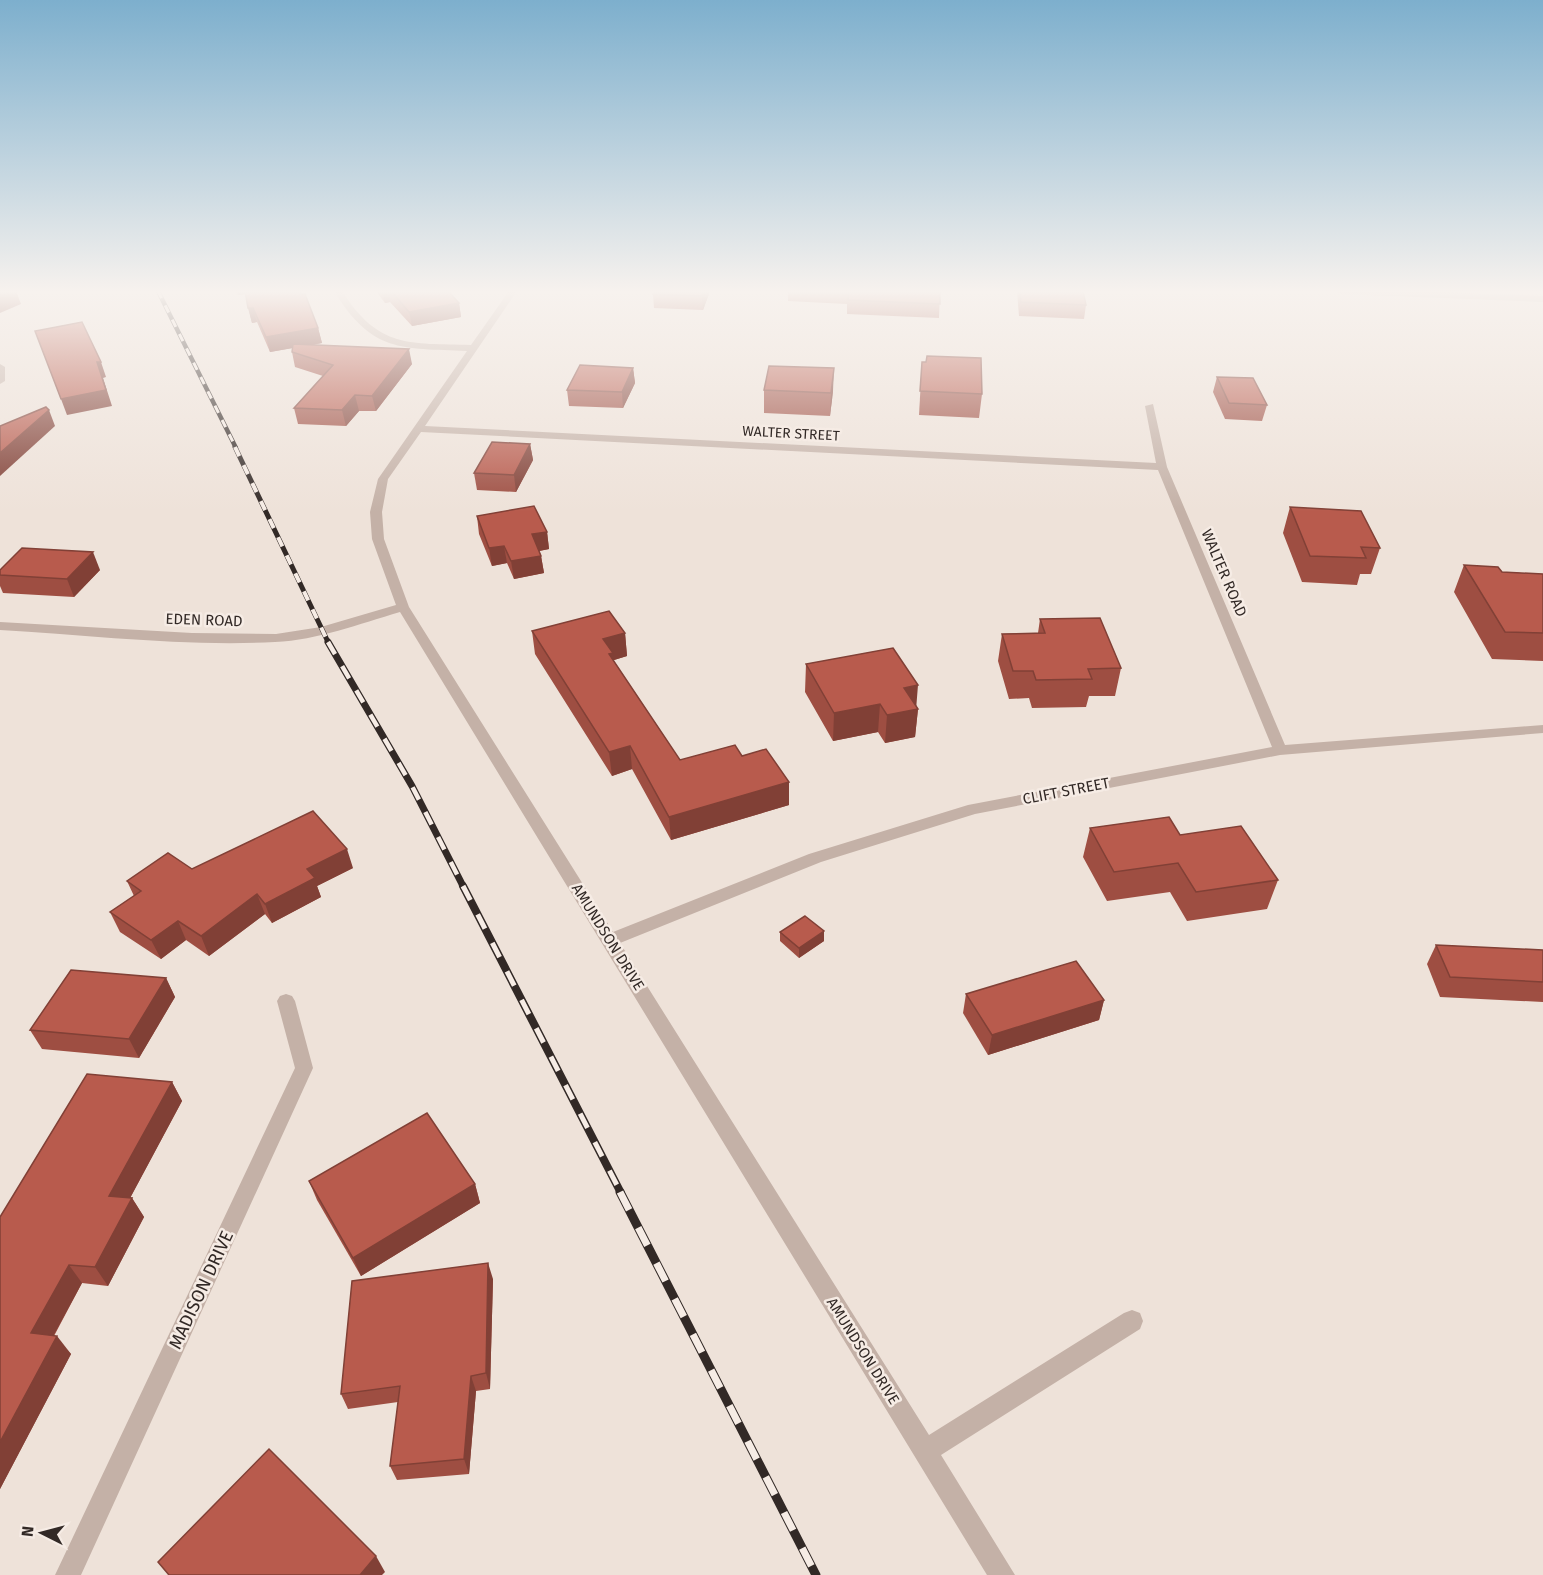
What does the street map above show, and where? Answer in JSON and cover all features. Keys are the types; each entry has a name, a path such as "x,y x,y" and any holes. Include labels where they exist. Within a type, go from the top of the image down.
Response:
{"street":[{"name":"AMUNDSON DRIVE","path":"463,364 383,479 375,512 378,539 403,607 1002,1575"},
{"path":"0,366 0,381"},
{"name":"WALTER ROAD","path":"1150,406 1162,467 1280,750"},
{"name":"WALTER STREET","path":"419,429 1162,467"},
{"name":"EDEN ROAD","path":"0,626 192,638 276,638 321,631 403,607"},
{"name":"CLIFT STREET","path":"610,940 815,858 973,809 1280,750 1543,729"},
{"name":"MADISON DRIVE","path":"68,1575 304,1068 286,1001"},
{"path":"925,1451 1132,1321"}],"building":[{"path":"48,364 98,364 106,390 61,399"},
{"path":"397,364 372,396 355,395 342,410 294,408 333,365"},
{"path":"922,364 981,364 982,394 920,391"},
{"path":"580,365 633,368 622,392 567,390"},
{"path":"769,366 834,368 831,393 764,390"},
{"path":"1217,377 1253,378 1267,405 1229,403"},
{"path":"46,407 49,410 0,453 0,426"},
{"path":"492,442 530,444 514,475 474,473"},
{"path":"534,506 547,532 532,534 541,556 511,561 504,546 489,548 477,516"},
{"path":"1290,507 1361,511 1380,548 1361,547 1366,558 1310,556"},
{"path":"22,548 93,552 67,579 0,575 0,570"},
{"path":"1464,565 1498,567 1502,572 1543,574 1543,633 1505,632"},
{"path":"609,611 625,633 603,639 613,653 609,654 680,760 735,745 742,756 766,749 789,782 669,817 630,746 609,752 532,631"},
{"path":"1100,618 1121,668 1088,669 1092,679 1036,680 1033,671 1013,671 1002,634 1045,633 1040,619"},
{"path":"893,648 918,685 904,688 918,709 887,715 880,704 834,713 806,664"},
{"path":"313,811 347,849 307,869 315,878 265,904 257,894 201,936 178,921 151,940 110,912 141,891 127,881 168,853 192,869"},
{"path":"1169,817 1180,835 1241,826 1278,880 1196,892 1178,863 1114,872 1090,828"},
{"path":"805,916 824,931 799,948 780,932"},
{"path":"1436,945 1543,950 1543,982 1450,977"},
{"path":"1076,961 1104,1000 992,1035 966,994"},
{"path":"71,970 166,978 129,1039 30,1030"},
{"path":"87,1074 172,1082 109,1196 132,1198 95,1267 69,1265 31,1333 57,1336 0,1442 0,1217"},
{"path":"427,1113 475,1184 353,1258 309,1181"},
{"path":"488,1263 486,1373 471,1376 464,1459 390,1466 400,1386 341,1394 352,1281"},
{"path":"269,1449 376,1556 360,1575 169,1575 158,1562"}],"railway":[{"path":"195,364 236,448"},
{"path":"235,447 328,642"},
{"path":"328,642 412,786 464,888"},
{"path":"463,886 621,1193"},
{"path":"620,1192 816,1575"}]}
